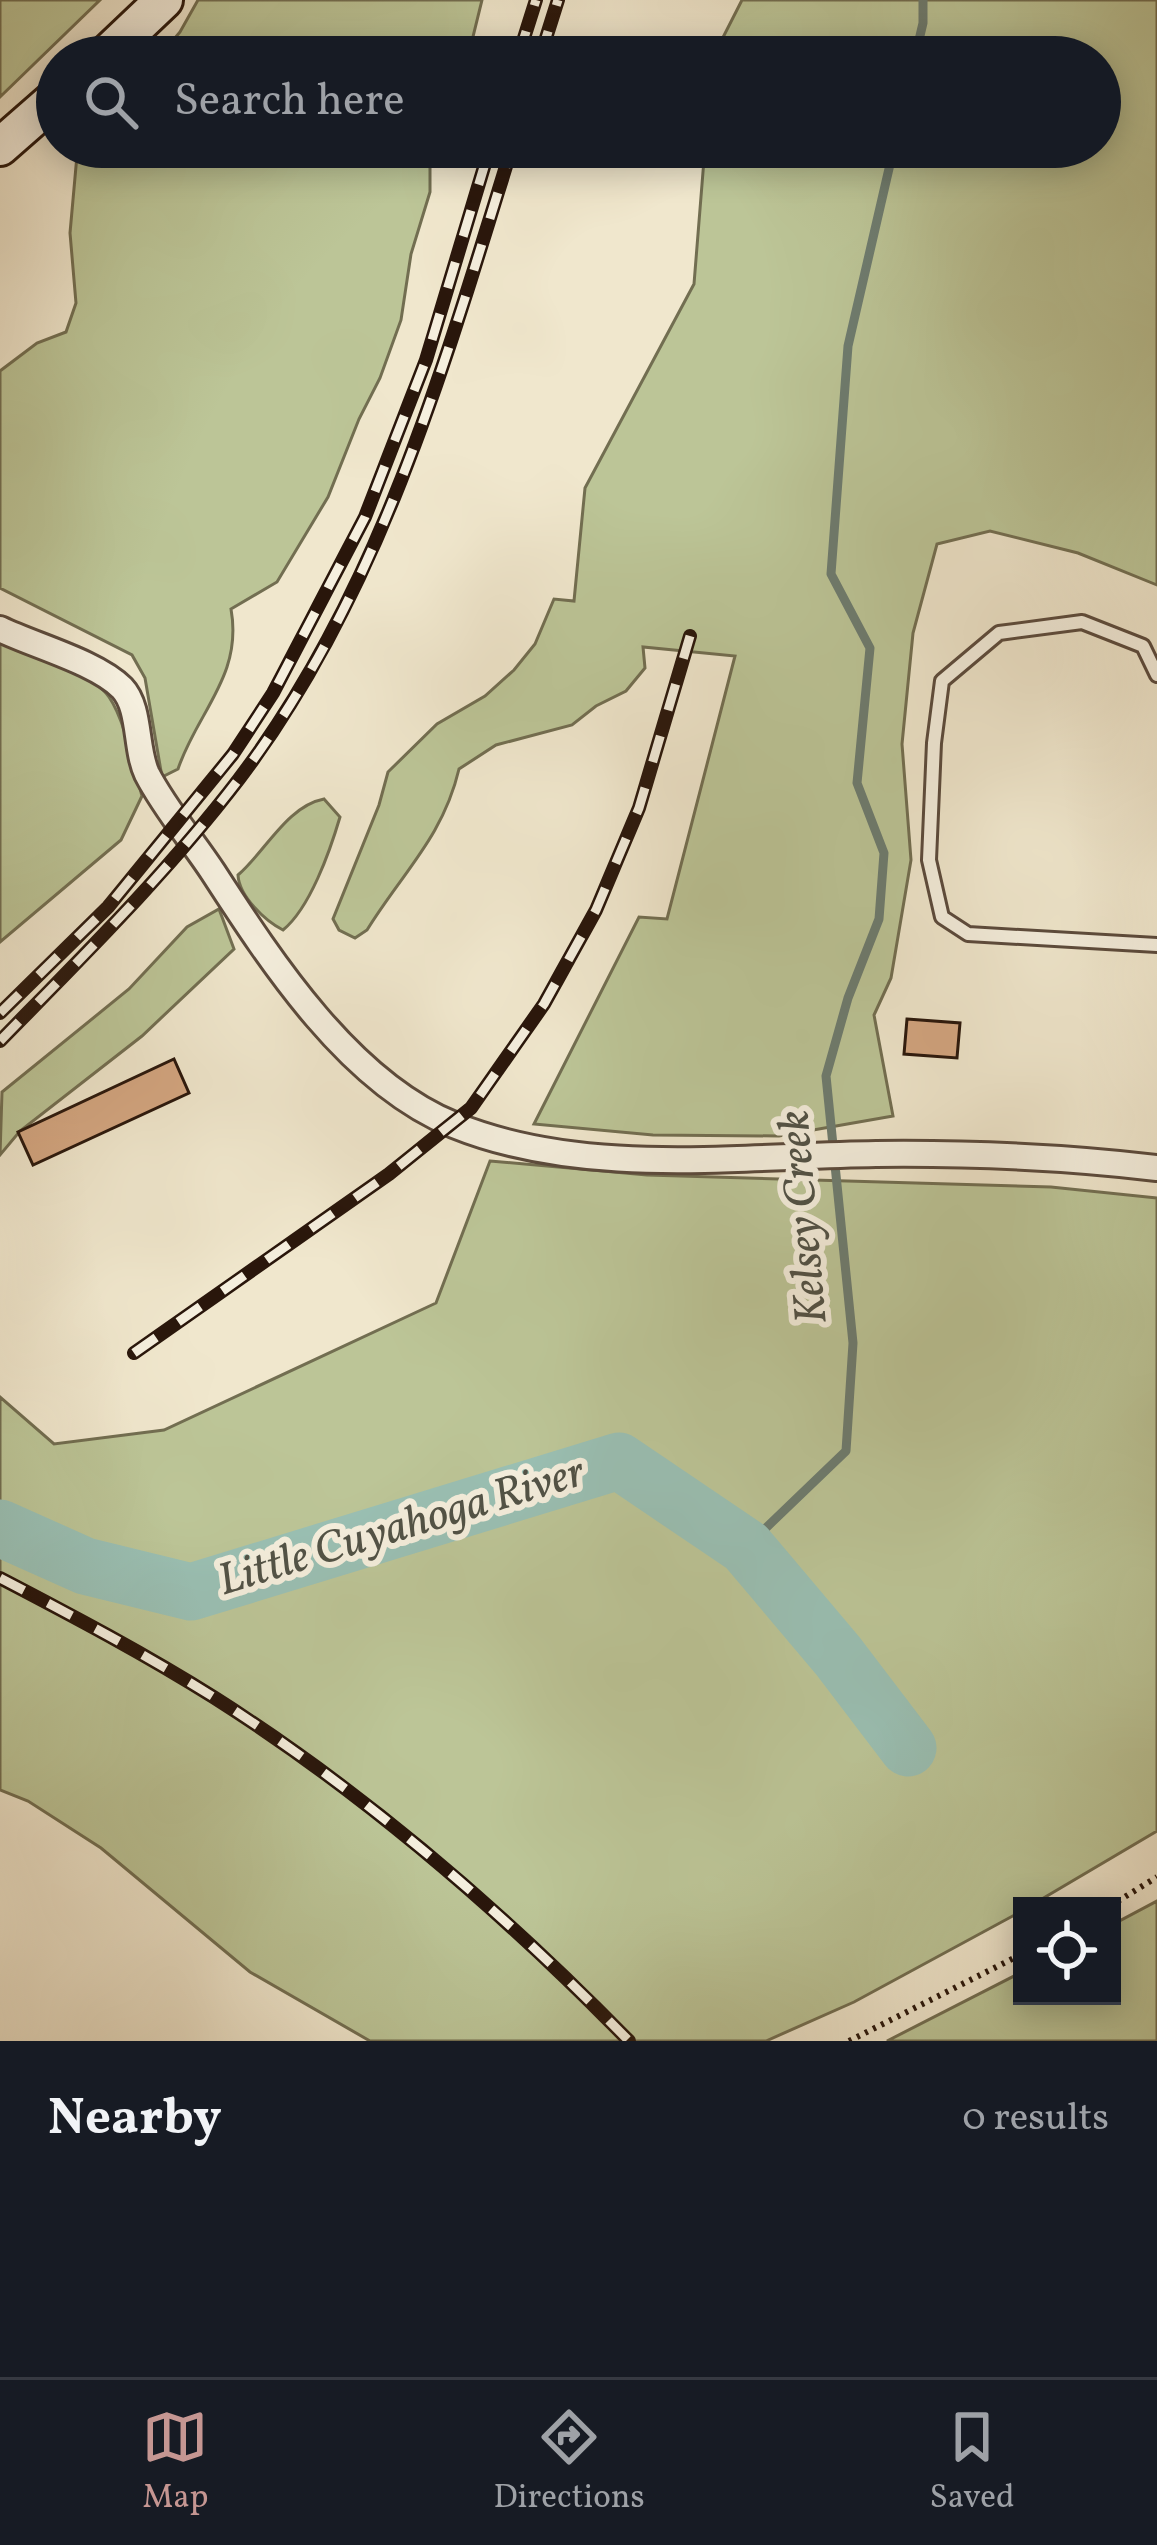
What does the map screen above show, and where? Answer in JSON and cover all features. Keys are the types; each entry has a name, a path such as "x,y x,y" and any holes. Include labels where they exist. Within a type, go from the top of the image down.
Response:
{"street":[{"path":"126,36 164,0"},
{"path":"0,147 36,116"},
{"path":"0,629 103,674 119,686 129,697 146,772 228,897 328,1030 399,1092 453,1125 503,1142 611,1156 1058,1156 1157,1168"}],"lane":[{"path":"1157,675 1143,646 1082,622 999,633 942,681 929,860 942,917 968,934 1157,945"}],"path":[{"path":"1121,1899 1157,1877"},
{"path":"849,2041 1013,1959"}],"green space":[{"path":"0,0 100,0 63,36 36,36 36,62 0,97"},
{"path":"198,0 482,0 473,36 177,36"},
{"path":"742,0 1157,0 1157,585 1078,553 990,531 937,544 913,633 902,744 911,860 891,978 874,1015 893,1116 779,1136 653,1135 534,1124 639,917 667,919 735,656 643,647 645,668 626,691 572,725 496,745 459,769 432,835 367,930 355,938 339,930 333,919 388,772 437,724 485,696 514,670 535,644 554,599 574,601 585,488 694,284 703,168 1121,168 1121,36 724,36"},
{"path":"76,168 430,168 430,192 411,254 401,320 328,497 277,582 231,609 233,633 225,674 178,769 162,777 145,678 132,655 0,588 0,371 37,343 66,332 76,303 70,233"},
{"path":"0,642 59,662 101,688 120,718 142,796 121,840 0,942"},
{"path":"324,799 340,817 336,831 310,894 283,930 254,907 238,875 288,820"},
{"path":"219,909 234,949 142,1036 20,1131 0,1155 2,1092 129,989 187,927"},
{"path":"490,1161 647,1175 1051,1187 1157,1198 1157,1831 1045,1897 1013,1897 1013,1916 854,2002 766,2041 370,2041 250,1972 101,1848 28,1801 0,1790 0,1397 54,1444 164,1430 436,1303"},
{"path":"1157,1901 1157,2041 887,2041 1013,1977 1013,2005 1121,2005 1121,1920"}],"building":[{"path":"907,1019 960,1023 957,1058 904,1054"},
{"path":"174,1059 189,1093 33,1165 18,1132"}],"waterway":[{"name":"Kelsey Creek","path":"920,36 923,0"},
{"name":"Kelsey Creek","path":"746,1547 846,1451 853,1343 826,1076 848,998 879,919 884,853 857,783 870,648 831,574 848,346 889,168"},
{"name":"Little Cuyahoga River","path":"0,1528 85,1566 191,1592 619,1461 746,1547 908,1748"}],"railway":[{"path":"525,36 536,0"},
{"path":"547,36 558,0"},
{"path":"0,1013 108,907 233,754 273,693 365,517 426,360 484,168"},
{"path":"0,1041 124,913 211,814 288,707 332,633 403,475 505,168"},
{"path":"134,1353 389,1174 471,1108 544,1004 596,910 639,808 690,636"},
{"path":"0,1578 189,1682 326,1774 483,1902 629,2041"}]}
